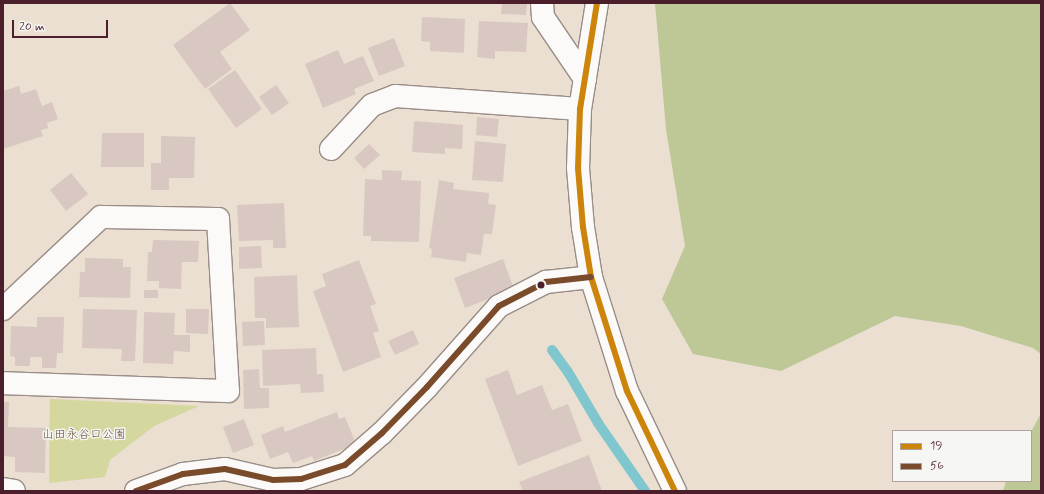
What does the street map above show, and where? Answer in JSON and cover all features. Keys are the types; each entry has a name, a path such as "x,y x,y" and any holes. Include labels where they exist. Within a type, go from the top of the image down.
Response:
{"street":[{"path":"542,3 543,17 585,79"},
{"path":"597,3 580,109 578,168 583,227 591,277 627,391 675,491"},
{"path":"331,149 372,105 395,96 580,109"},
{"path":"3,310 101,217 218,219 228,391 3,383"},
{"path":"136,491 183,474 225,469 273,480 301,479 345,465 382,433 427,387 499,306 546,282 591,277"},
{"path":"3,490 14,491"}],"green space":[{"path":"655,3 1041,3 1041,354 1033,348 961,326 895,316 781,371 693,354 662,299 685,246 666,129"},
{"name":"山田永谷口公園","path":"50,399 199,406 154,426 110,460 105,477 49,483"},
{"path":"1041,413 1041,491 1003,491 1006,482 1032,482 1032,430"}],"building":[{"path":"230,3 250,30 220,52 232,69 205,89 173,45"},
{"path":"502,3 527,3 526,15 501,14"},
{"path":"422,17 465,19 464,53 430,51 430,42 421,41"},
{"path":"479,21 528,23 526,52 495,51 495,59 477,57"},
{"path":"394,38 405,66 379,76 368,48"},
{"path":"338,50 344,64 363,56 374,81 354,89 356,94 323,108 305,64"},
{"path":"235,70 262,109 236,128 208,89"},
{"path":"276,85 289,103 272,115 259,97"},
{"path":"19,86 21,94 36,89 42,106 52,102 58,119 47,123 48,128 41,130 43,136 3,149 3,91"},
{"path":"477,117 499,119 497,137 476,135"},
{"path":"414,121 463,125 462,149 445,148 445,154 412,152"},
{"path":"102,133 144,133 144,167 101,167"},
{"path":"161,136 195,137 194,178 169,178 169,190 151,190 151,163 161,163"},
{"path":"475,141 506,144 503,182 472,180"},
{"path":"369,144 380,155 364,169 354,158"},
{"path":"382,170 402,171 401,180 421,181 419,242 371,241 371,236 363,236 365,179 382,180"},
{"path":"71,173 88,194 66,211 50,190"},
{"path":"439,180 454,183 453,189 489,193 488,204 496,205 492,234 484,234 481,255 467,253 466,262 431,257 432,249 429,248"},
{"path":"284,203 286,248 273,248 273,240 239,241 237,205"},
{"path":"153,240 199,241 198,262 182,262 181,289 159,288 159,281 147,281 148,252 152,252"},
{"path":"261,246 262,268 239,269 239,247"},
{"path":"85,258 123,259 123,267 131,267 130,298 79,297 80,272 85,272"},
{"path":"503,259 514,289 465,308 454,278"},
{"path":"359,260 376,304 370,306 379,331 373,333 381,357 343,372 313,291 326,286 322,274"},
{"path":"297,275 299,327 266,328 266,318 255,318 254,277"},
{"path":"144,290 158,290 158,298 144,298"},
{"path":"83,309 137,310 135,361 121,361 122,349 82,348"},
{"path":"186,309 209,309 208,334 186,333"},
{"path":"144,312 175,313 174,335 190,335 190,352 174,351 173,364 143,363"},
{"path":"37,317 64,317 63,353 57,353 56,368 42,368 42,357 30,357 30,366 15,366 15,357 10,356 11,326 37,327"},
{"path":"264,321 265,345 243,346 242,322"},
{"path":"413,330 419,344 395,355 388,341"},
{"path":"316,348 317,374 323,374 324,392 301,393 300,384 263,386 262,350"},
{"path":"259,369 260,388 269,388 269,408 244,409 243,370"},
{"path":"508,370 517,395 542,385 552,410 568,404 582,441 518,466 485,379"},
{"path":"3,402 9,402 8,427 46,428 45,473 15,472 15,457 3,456"},
{"path":"337,412 339,419 345,417 356,444 314,461 312,456 293,463 288,452 270,459 261,435 283,426 285,432"},
{"path":"244,419 254,445 233,453 223,427"},
{"path":"589,455 602,491 523,491 519,482"}],"waterway":[{"path":"552,350 568,372 598,423 645,491"}],"transit line":[{"name":"19","path":"597,3 580,109 578,168 583,227 591,277 627,391 675,491"},
{"name":"56","path":"136,491 183,474 225,469 273,480 301,479 345,465 382,433 427,387 499,306 546,282 591,277"}]}
